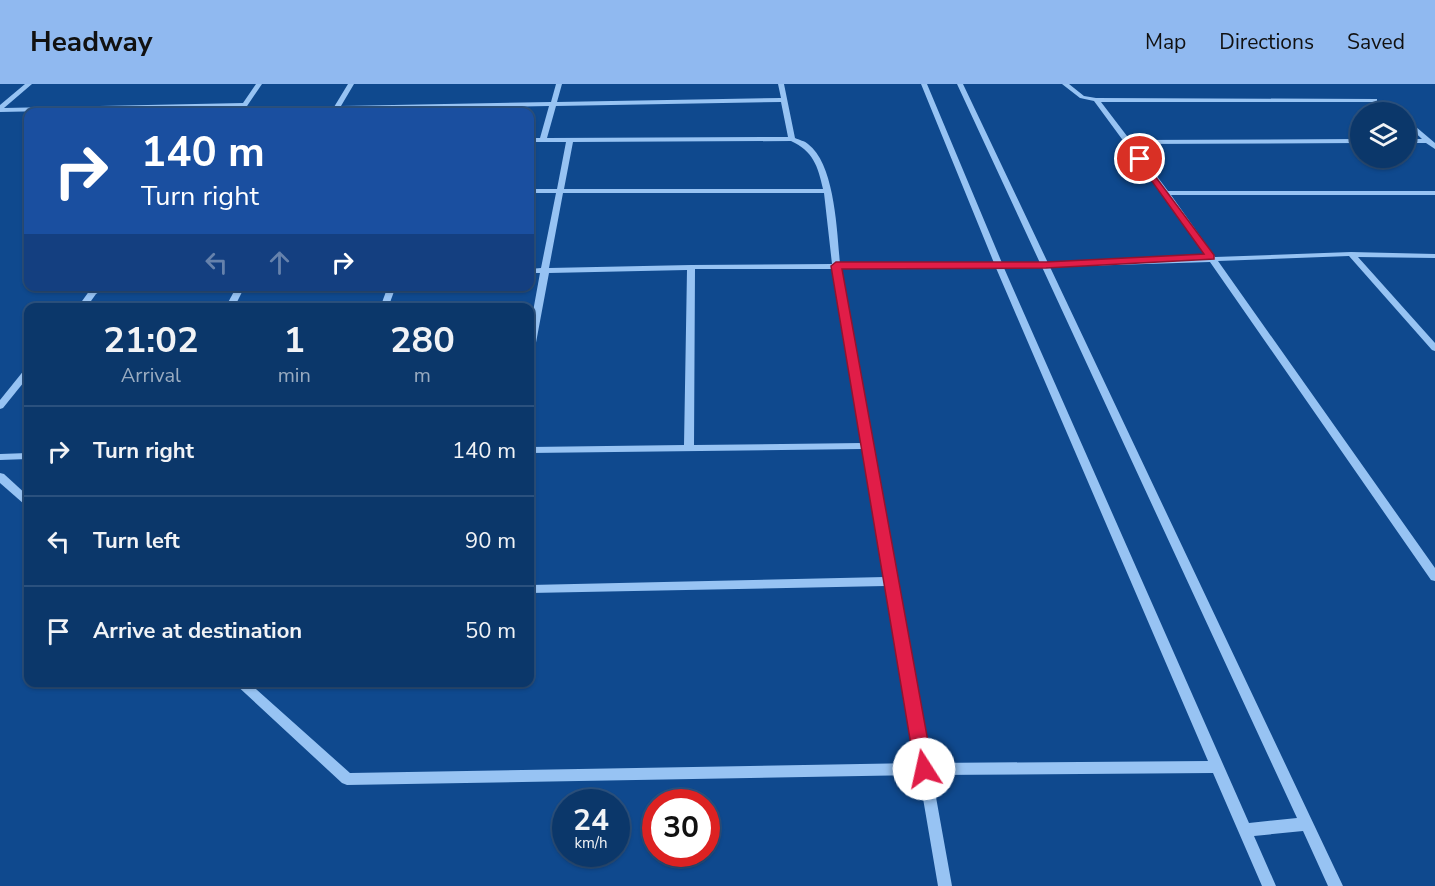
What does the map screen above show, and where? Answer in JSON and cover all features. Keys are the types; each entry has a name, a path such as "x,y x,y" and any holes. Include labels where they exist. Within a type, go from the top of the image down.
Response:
{"street":[{"path":"0,109 29,84"},
{"path":"242,108 259,84"},
{"path":"336,108 351,84"},
{"path":"543,140 559,84"},
{"path":"781,84 792,139"},
{"path":"924,84 999,266 1269,886"},
{"path":"960,84 1336,886"},
{"path":"1065,84 1082,97 1096,100 1375,100"},
{"path":"408,108 783,100"},
{"path":"1096,100 1166,193 1435,577"},
{"path":"61,108 244,105"},
{"path":"0,109 24,109"},
{"path":"1416,130 1435,147"},
{"path":"534,140 792,139 808,144 816,154 828,191 836,266 945,886"},
{"path":"534,326 570,140"},
{"path":"1127,142 1350,141"},
{"path":"1416,141 1428,141"},
{"path":"534,191 828,191"},
{"path":"1166,193 1435,193"},
{"path":"534,271 691,267 999,266 1351,254 1435,256"},
{"path":"1351,254 1435,348"},
{"path":"689,448 691,267"},
{"path":"85,303 95,291"},
{"path":"0,406 24,376"},
{"path":"534,450 867,446"},
{"path":"0,457 24,456"},
{"path":"0,477 24,498"},
{"path":"534,588 891,581"},
{"path":"245,687 347,779 924,769 1217,767"},
{"path":"1245,830 1307,824"}],"route":[{"path":"924,769 836,266 1046,265 1211,257 1140,159"}]}
